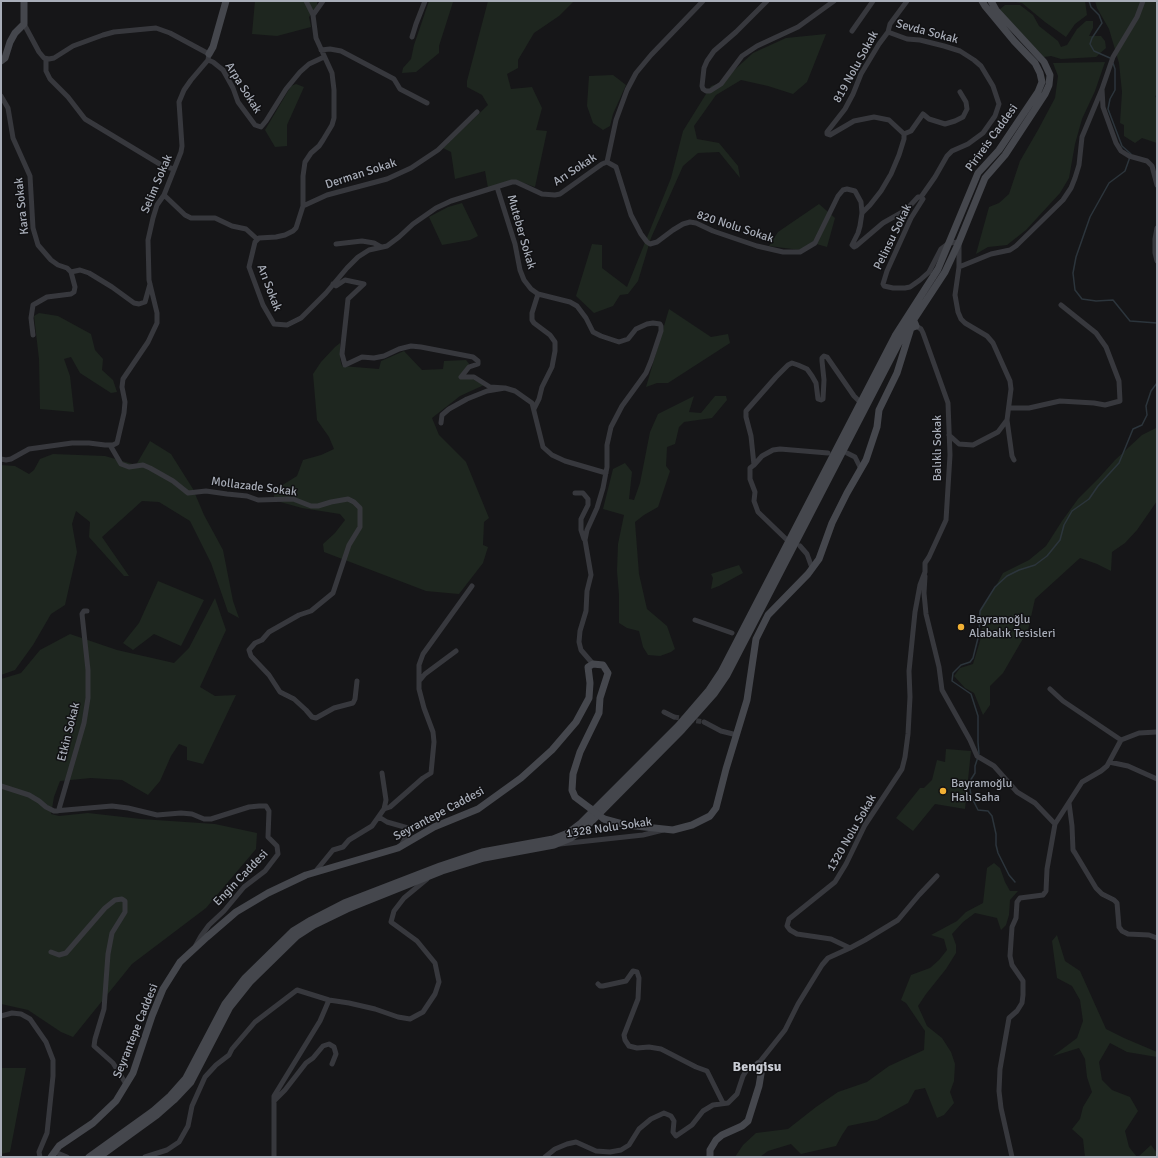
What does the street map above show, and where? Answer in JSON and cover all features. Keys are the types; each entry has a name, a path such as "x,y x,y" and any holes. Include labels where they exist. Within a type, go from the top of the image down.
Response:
{"main road":[{"path":"1,61 5,58 10,42 15,33 24,24 24,1"},
{"path":"208,57 213,47 226,1"},
{"name":"Pirireis Caddesi","path":"913,320 938,269 978,173 998,150 1038,92 1042,82 1040,73 1035,63 982,1"},
{"name":"Pirireis Caddesi","path":"913,320 945,272 985,178 1005,155 1045,94 1049,85 1050,75 1044,62 996,10 991,1"},
{"path":"89,1157 153,1111 170,1096 186,1078 225,1004 245,978 294,931 311,920 344,903 440,866 482,852 553,839 568,832 581,823 678,726 709,690 721,672 895,336 913,320"},
{"path":"593,664 603,665 608,673 600,698 599,713 580,752 573,774 572,790 575,797 604,819 626,825 673,830 692,825 710,816 716,808 747,700 753,638 768,615 808,574 819,559 832,523 866,460 877,427 879,410 896,373 913,320"},
{"path":"99,1157 157,1115 191,1082 230,1007 250,982 297,936 314,925 347,909 431,876 484,858 553,845 571,838 585,828 682,730 714,694 727,675 900,339 913,320"},
{"name":"Seyrantepe Caddesi","path":"53,1154 59,1146 93,1123 116,1102 133,1073 152,1016 163,989 180,962 195,948 236,912 268,893 306,875 398,848 434,827 478,809 521,778 552,750 576,722 589,698 590,683 588,667 593,664"},
{"path":"710,1157 710,1150 716,1140 722,1135 742,1126 748,1121 759,1086 761,1067 758,1064"}],"street":[{"path":"164,195 191,218 215,218 232,226 246,229 257,239 281,236 293,231 299,223 303,206 303,176 305,162 311,153 324,140 334,118 334,90 332,73 316,38 313,15 306,1"},
{"path":"313,15 323,1"},
{"path":"412,37 425,1"},
{"path":"606,162 616,120 627,90 636,73 651,55 703,1"},
{"path":"767,1 736,32 718,47 707,61 703,73 702,86 704,89 710,91 721,84 742,56 757,46 798,27 834,1"},
{"path":"852,31 873,1"},
{"name":"819 Nolu Sokak","path":"904,134 889,120 874,117 854,121 830,135 827,134 827,132 845,109 862,74 888,32 890,24 907,1"},
{"path":"960,267 991,254 1010,250 1016,246 1063,200 1071,188 1075,178 1079,165 1082,137 1102,89 1112,60 1137,17 1143,1"},
{"path":"24,24 39,52 46,59 54,58 73,46 114,32 156,28 170,33 208,57"},
{"name":"Sevda Sokak","path":"888,32 907,39 920,40 960,51 974,60 982,66 993,86 999,104 995,116 983,134 968,144 952,151 946,156 936,176 922,197"},
{"path":"321,50 330,49 341,51 394,79 400,89 427,103"},
{"name":"Arpa Sokak","path":"208,57 223,70 233,88 238,102 255,125 261,127 286,89 300,72 309,64 324,57"},
{"name":"Selim Sokak","path":"150,283 148,240 153,218 157,205 164,195 178,161 182,146 179,102 184,90 208,57"},
{"path":"46,59 46,71 50,79 68,97 85,119 163,166 174,169"},
{"path":"1102,89 1103,107 1116,143 1121,151 1130,156 1148,161 1152,166 1157,185"},
{"path":"862,213 881,191 891,174 899,155 904,134 911,131 923,114 929,119 945,124 963,117 967,109 966,102 960,92"},
{"name":"Kara Sokak","path":"1,96 8,108 13,138 30,176 33,228 38,245 51,260 58,265 67,268 71,272 80,270 89,273 134,303 139,304 145,302 150,283"},
{"name":"Derman Sokak","path":"303,206 328,195 387,179 411,168 438,150 476,112"},
{"name":"Arı Sokak","path":"257,239 254,244 249,267 263,305 274,324 286,325 301,318 358,257 369,250 382,247 393,242 413,224 436,208 451,201 504,184 516,182 542,194 560,194 606,162"},
{"name":"820 Nolu Sokak","path":"606,162 616,167 631,215 641,234 650,244 657,242 673,230 690,222 757,246 783,252 800,252 816,243 838,196 843,190 847,189 855,191 861,202 862,213 858,234 852,245 854,247 883,223 906,210 918,197 922,197"},
{"name":"Muteber Sokak","path":"497,187 515,244 520,270 528,285 538,294"},
{"name":"Pelinsu Sokak","path":"922,197 923,199 911,218 887,271 883,284 888,287 898,289 910,287 916,284 929,272 941,249 949,243"},
{"path":"1157,228 1155,239 1155,253 1157,261"},
{"path":"336,244 362,241 374,242 382,247"},
{"path":"949,243 959,242 960,267 955,295 958,312 961,319 965,323 988,336 993,343 1010,381 1010,408 1007,420 1012,456 1014,460"},
{"path":"33,335 31,318 33,305 47,297 72,294 75,287 71,272"},
{"path":"333,284 336,286 345,280 364,284 348,299 342,354 345,365 362,357 374,358 384,356 399,349 411,346 473,356 478,361 478,364 470,368 461,377 474,378 490,387 505,388 515,391 532,403 543,447 552,456 564,462 606,473"},
{"path":"1,459 11,459 29,450 72,443 110,445 116,443 124,414 125,402 122,387 123,379 148,342 157,323 157,313 150,283"},
{"path":"534,409 539,399 542,386 552,368 555,351 554,342 550,335 532,320 532,313 538,294 570,302 577,306 586,318 593,332 619,342 628,339 636,329 647,324 660,324 661,331 646,373 622,406 611,427 607,445 604,488 587,530 585,540"},
{"path":"1010,408 1029,408 1060,400 1105,405 1120,401 1119,381 1106,347 1096,333 1061,305"},
{"name":"Balıklı Sokak","path":"913,320 923,332 948,403 950,455 946,520 930,558 925,563 924,592 926,614 939,667 942,690 978,757 994,766 1017,792 1034,803 1055,824"},
{"path":"754,465 751,436 746,411 788,365 792,363 807,369 816,383 818,399 821,400 823,399 824,395 822,358 824,356 827,357 854,396 861,403"},
{"path":"441,423 442,415 449,409 467,399 486,391 505,388"},
{"path":"949,435 959,444 973,445 998,432 1007,420"},
{"name":"Mollazade Sokak","path":"110,445 121,464 129,467 143,466 150,468 173,481 188,493 220,493 247,496 258,500 293,499 311,506 348,499 354,502 360,508 360,527 349,545 333,592 311,611 299,614 269,632 262,640 254,643 249,650 250,656 269,675 280,692 294,699 312,717 316,718 334,708 353,703 356,700 357,681"},
{"path":"786,538 758,512 754,502 755,492 750,479 750,468 762,456 773,450 780,449 828,452"},
{"path":"847,453 855,457 862,469"},
{"path":"575,493 583,494 588,499 588,505 581,518 581,530 585,540 591,575 586,611 580,631 579,642 581,650 593,664"},
{"path":"800,546 807,554 812,568"},
{"name":"Balıklı Sokak","path":"898,775 902,769 908,734 910,697 909,671 915,612 920,585 925,572"},
{"path":"384,809 390,807 423,778 431,773 434,742 433,732 419,689 419,665 423,654 472,586"},
{"name":"Etkin Sokak","path":"58,811 84,722 88,698 88,670 82,614 84,611 87,611"},
{"path":"695,620 732,633"},
{"path":"420,680 425,674 456,651"},
{"path":"1050,689 1063,701 1121,740"},
{"path":"664,712 674,717"},
{"path":"704,722 722,731 737,734"},
{"path":"1012,1157 999,1097 1000,1069 1009,1018 1017,1011 1022,1003 1023,995 1024,982 1012,965 1010,956 1012,927 1016,918 1017,902 1020,898 1043,895 1046,890 1047,869 1055,824 1082,782 1107,766 1121,740 1128,736 1140,733 1157,732"},
{"path":"1109,762 1128,766 1157,779"},
{"path":"315,873 333,850 343,848 349,840 372,826 379,817 384,809 386,800 382,773"},
{"name":"1320 Nolu Sokak","path":"850,948 831,939 797,934 790,930 787,926 789,919 835,882 846,864 865,825 898,775"},
{"path":"1,786 29,795 50,809 58,811"},
{"path":"1069,803 1075,853 1096,888 1102,894 1117,903 1119,926 1122,931 1128,934 1149,935 1157,938"},
{"name":"Engin Caddesi","path":"58,811 112,806 157,815 181,813 192,814 204,819 211,819 249,808 266,806 268,812 268,837 277,846 278,854 265,871 244,887 224,911 209,925 195,948"},
{"path":"379,817 387,822 408,828 406,837 398,848"},
{"name":"1328 Nolu Sokak","path":"553,845 642,835 668,830"},
{"path":"145,1157 167,1150 179,1142 188,1126 192,1106 205,1077 216,1065 229,1055 232,1049 255,1022 297,990 329,1000 375,1009 398,1017 410,1018 423,1012 435,994 439,982 435,963 417,941 392,922 394,911 404,898 431,876"},
{"path":"546,1157 555,1149 576,1142 596,1151 610,1152 620,1150 629,1145 639,1129 651,1119 664,1113 671,1116 674,1121 673,1132 676,1136 713,1105 728,1103 737,1094 743,1076 748,1068 758,1064 785,1030 798,1004 822,965 828,958 865,940 898,920 918,895 937,876"},
{"path":"51,952 59,955 66,953 105,908 115,900 122,899 125,901 126,906 124,912 112,933 108,954 104,1009 94,1046 113,1063 126,1084"},
{"path":"598,984 603,986 626,981 633,971 637,972 639,978 638,999 624,1035 625,1040 629,1046 637,1048 649,1047 661,1049 707,1072 723,1104"},
{"path":"274,1157 274,1096 294,1066 320,1021 329,1000"},
{"path":"1,1016 12,1013 21,1014 30,1019 46,1042 53,1060 53,1076 50,1089 47,1133 39,1152 40,1157"},
{"path":"274,1100 285,1090 306,1063 323,1046 329,1044 334,1047 336,1054 332,1064"},
{"path":"53,1154 67,1157"}],"shaded area":[{"path":"255,1 317,1 317,7 309,17 311,27 277,36 252,34"},
{"path":"429,1 456,1 453,2 439,46 439,53 416,72 402,73 403,68 411,59 414,45"},
{"path":"488,1 574,1 559,16 534,33 518,60 518,68 507,74 511,89 532,87 542,108 536,130 547,131 535,187 515,180 488,188 485,171 455,179 451,152 443,148 488,105 482,95 467,87 467,81"},
{"path":"1009,1 1085,1 1087,15 1075,24 1066,37 1022,3"},
{"path":"1095,1 1157,1 1157,95 1155,96 1157,99 1157,143 1142,138 1135,143 1124,136 1124,125 1120,123 1122,92 1119,63 1109,29 1097,8"},
{"path":"1005,5 1020,5 1033,15 1039,26 1058,41 1061,47 1067,45 1077,29 1086,21 1093,21 1093,28 1089,36 1101,36 1105,41 1106,48 1096,57 1061,59 1051,56 1044,57 999,10"},
{"path":"826,34 807,82 793,94 768,86 741,80 716,95 694,126 697,139 719,143 738,166 740,178 719,152 698,153 683,166 651,238 638,281 628,294 620,295 613,306 594,313 576,296 592,244 602,245 602,268 627,287 671,178 683,131 711,86 720,83 753,53 786,38"},
{"path":"1105,62 1095,91 1082,119 1075,144 1069,178 1060,193 1026,230 1007,245 988,247 976,254 989,207 999,203 1009,194 1020,161 1055,98 1058,76 1053,63"},
{"path":"613,75 626,85 613,114 610,126 603,130 593,123 587,106 589,76"},
{"path":"296,84 304,87 287,125 287,146 275,147 265,130 291,86"},
{"path":"462,203 478,236 470,240 442,245 429,217 448,207"},
{"path":"819,204 835,218 827,247 813,243 800,250 769,246 778,232"},
{"path":"669,309 711,337 728,334 730,343 668,383 657,383 646,387"},
{"path":"39,313 58,316 91,334 95,350 103,359 102,370 113,380 117,392 111,393 80,373 71,357 64,359 70,376 74,412 40,409 39,359 34,316"},
{"path":"340,343 340,359 342,366 379,369 381,361 404,351 422,370 443,369 444,361 466,360 470,365 465,375 484,385 460,396 432,418 439,435 466,462 489,518 484,522 483,545 488,547 483,563 459,594 426,591 324,552 323,544 335,533 345,520 340,514 302,508 273,500 276,489 297,476 303,460 321,455 334,449 329,437 317,420 313,374 321,362"},
{"path":"694,396 689,412 701,413 715,396 726,396 727,400 712,418 684,422 679,427 675,444 667,447 666,466 670,471 658,507 635,522 639,574 647,609 667,626 675,649 660,656 648,655 643,647 639,631 627,628 619,623 617,571 618,544 624,515 603,509 613,469 625,463 632,472 629,499 634,500 640,483 650,432 658,414"},
{"path":"1157,425 1157,501 1137,530 1125,543 1112,552 1111,571 1080,558 1035,599 1028,630 1003,673 990,686 990,705 983,715 974,693 965,688 954,676 960,668 973,664 980,641 983,621 979,612 1003,573 1029,560 1046,546 1078,499 1115,460 1142,435 1156,428"},
{"path":"150,441 171,454 193,489 204,515 223,550 233,601 239,618 228,612 211,563 190,521 159,502 142,501 102,537 129,576 124,576 89,537 90,522 76,511 72,524 77,552 65,605 51,614 33,645 15,670 1,675 1,465 15,466 29,474 34,470 40,459 53,454 105,456 136,465"},
{"path":"739,565 743,573 711,589 713,578 711,574"},
{"path":"158,581 204,600 181,646 154,634 133,650 123,643 139,623"},
{"path":"215,598 226,630 200,687 215,696 236,695 203,764 187,760 187,747 179,744 171,756 160,781 148,795 122,780 91,778 60,781 54,797 51,814 59,816 88,813 141,819 215,824 257,833 256,849 206,908 132,964 73,1037 61,1032 28,1010 1,1004 1,679 21,673 40,650 70,634 117,650 174,663 189,648"},
{"name":"Bayramoğlu Halı Saha","path":"946,749 971,751 965,809 935,804 913,831 896,818 920,788 924,788 932,780 937,760 945,762"},
{"path":"994,863 1000,868 1010,891 1018,891 1010,900 1009,915 1006,925 1001,930 997,918 975,913 963,922 952,934 956,945 956,953 918,1006 927,1026 942,1038 951,1052 955,1064 954,1081 950,1092 954,1103 944,1115 937,1118 925,1088 915,1090 908,1103 877,1120 848,1126 836,1146 801,1154 791,1144 768,1151 760,1157 735,1157 743,1145 756,1133 788,1129 838,1092 867,1082 889,1066 924,1050 925,1031 906,1003 901,1000 911,975 930,968 947,950 944,939 931,935 957,921 966,912 983,903 987,868"},
{"path":"1057,935 1065,961 1080,971 1106,1029 1157,1052 1157,1057 1127,1052 1110,1043 1099,1062 1102,1080 1112,1090 1130,1097 1138,1111 1125,1131 1129,1147 1137,1157 1085,1157 1083,1139 1072,1129 1080,1119 1083,1107 1092,1092 1087,1077 1085,1059 1079,1048 1053,1056 1077,1038 1083,1021 1080,1000 1072,986 1057,978 1052,941"},
{"path":"1,1068 26,1068 10,1152 1,1154"},
{"path":"1151,1145 1157,1153 1157,1157 1138,1157"}],"waterway":[{"path":"1089,1 1091,7 1099,15 1102,23 1092,38 1090,44 1094,51 1110,58"},
{"path":"1113,63 1115,69 1115,90 1110,99 1108,109 1122,146 1131,154 1125,171 1109,183 1090,217 1076,257 1073,273 1075,290 1082,299 1096,301 1113,300 1130,321 1157,323"},
{"path":"1015,882 1009,875 998,853 992,816 988,811 978,810 971,796 970,781 975,773 975,766 979,754 978,716 971,694 952,681 953,673 961,665 970,662 973,658 979,634 980,611 995,587 1007,576 1035,565 1047,556 1060,540 1064,525 1072,511 1089,499 1098,486 1119,463 1133,429 1142,425 1147,415 1146,406 1151,391 1157,383"}],"tunnel":[{"path":"674,717 704,722"}],"place":[{"name":"Bayramoğlu Alabalık Tesisleri","path":"961,627"},
{"name":"Bayramoğlu Halı Saha","path":"943,791"}],"district":[{"name":"Bengisu","path":"757,1067"}]}
